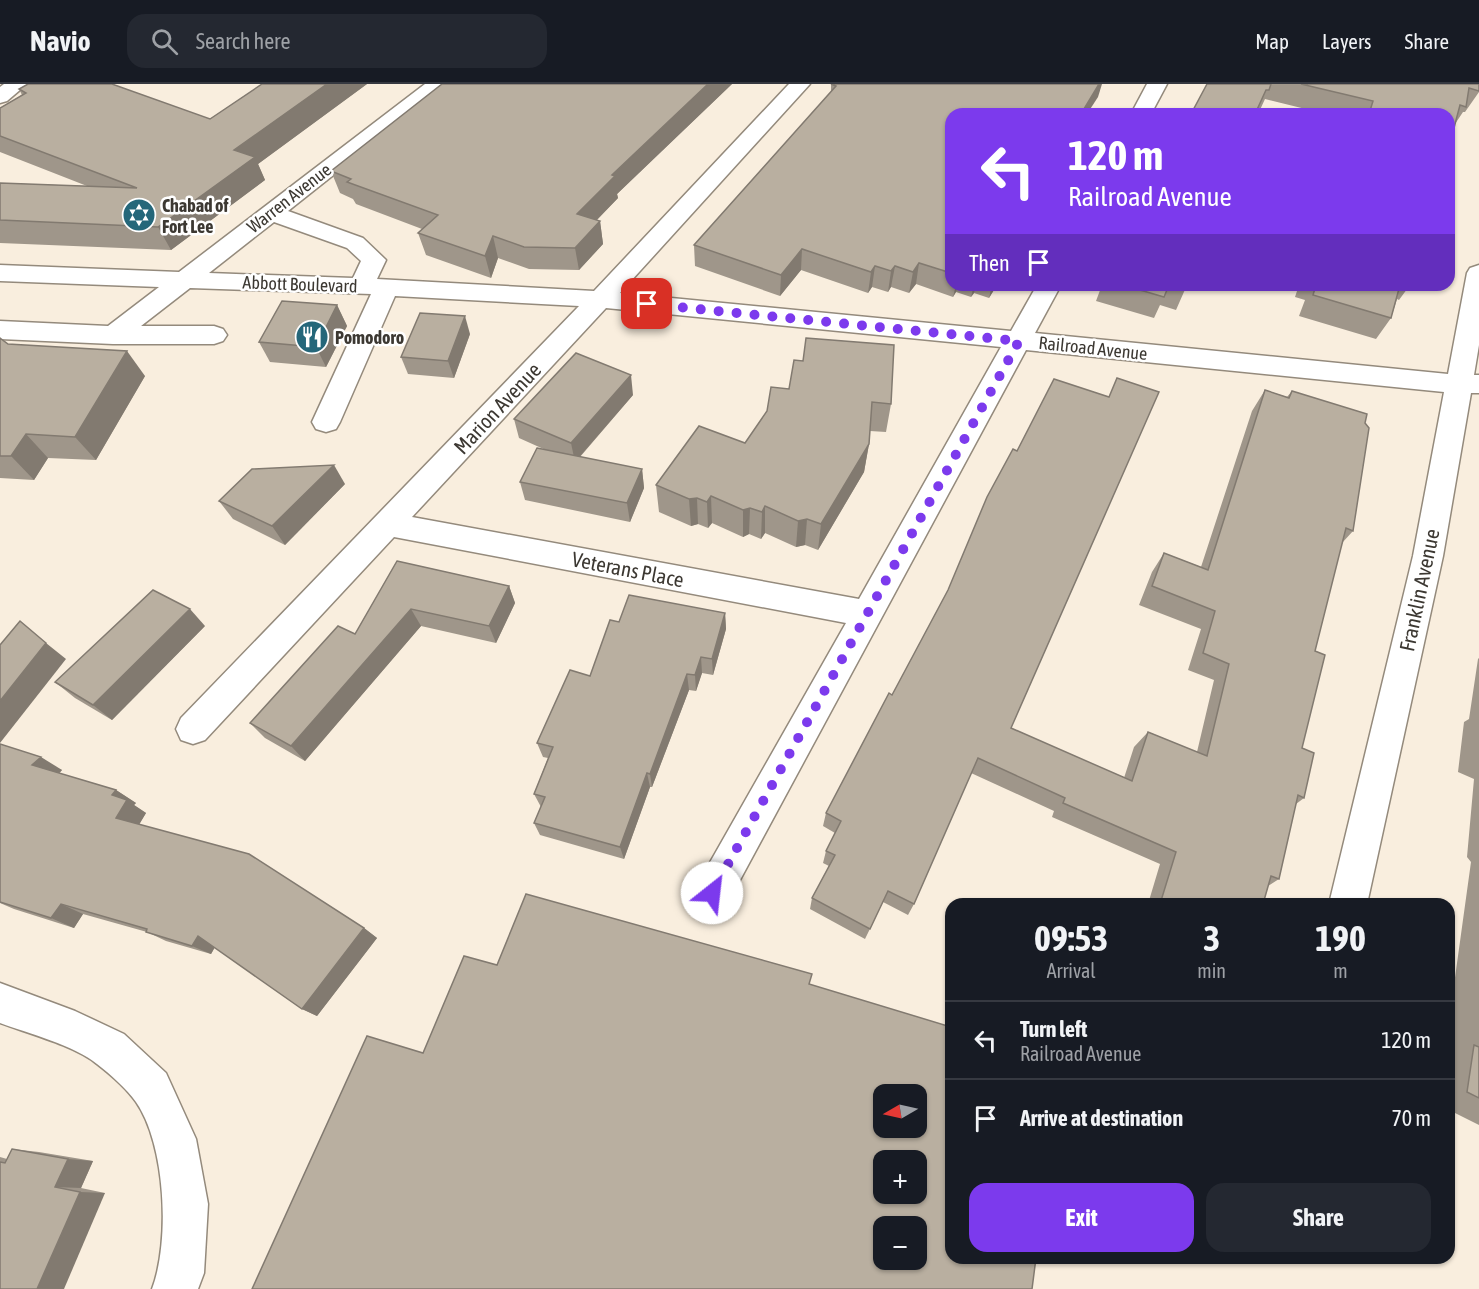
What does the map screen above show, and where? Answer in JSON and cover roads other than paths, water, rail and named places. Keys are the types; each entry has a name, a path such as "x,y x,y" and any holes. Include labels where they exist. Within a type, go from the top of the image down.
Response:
{"street":[{"path":"0,97 17,84"},
{"name":"Warren Avenue","path":"113,335 438,84"},
{"name":"Marion Avenue","path":"192,729 388,524 800,84"},
{"path":"1144,108 1157,84"},
{"path":"270,213 356,243 374,260 361,286"},
{"name":"Abbott Boulevard","path":"0,273 387,287 600,299"},
{"name":"Franklin Avenue","path":"1349,898 1468,384 1479,273"},
{"path":"326,423 387,287"},
{"path":"712,893 1046,291"},
{"name":"Railroad Avenue","path":"600,299 1468,384"},
{"path":"0,330 113,335 214,334"},
{"name":"Veterans Place","path":"388,524 868,614"},
{"path":"0,1003 75,1031 110,1048 151,1088 175,1139 186,1204 181,1273 175,1289"}],"place":[{"name":"Chabad of Fort Lee","path":"139,215"},
{"name":"Pomodoro","path":"312,337"}]}
